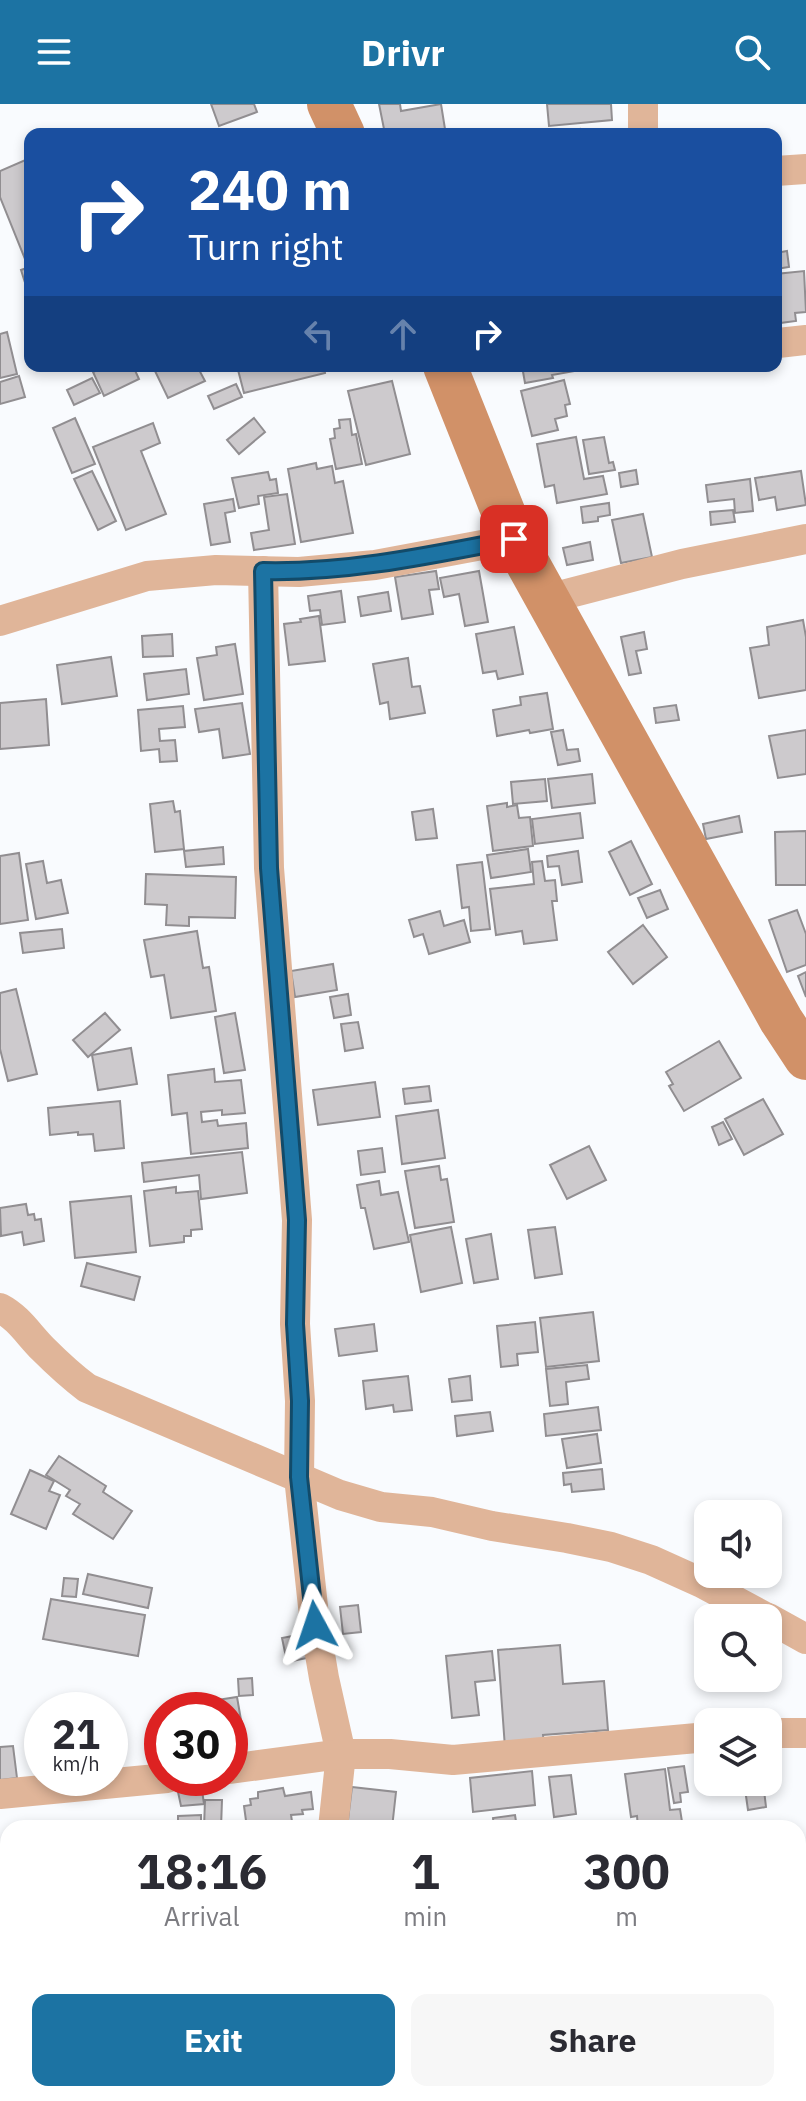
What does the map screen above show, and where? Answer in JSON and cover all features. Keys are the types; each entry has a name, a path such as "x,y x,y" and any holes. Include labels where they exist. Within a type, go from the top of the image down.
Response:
{"main road":[{"path":"329,104 340,128"},
{"path":"447,372 514,539 781,1020 806,1058"}],"street":[{"path":"643,104 643,128"},
{"path":"782,171 806,169"},
{"path":"0,621 147,576 216,570 299,572 375,565 514,539"},
{"path":"547,599 682,564 806,539"},
{"path":"263,571 269,868 297,1220 295,1324 300,1401 299,1477 315,1625 341,1754 334,1820"},
{"path":"0,1308 21,1322 39,1345 87,1388 340,1495 381,1507 432,1512 611,1547 651,1560 742,1604"},
{"path":"782,1626 806,1639"},
{"path":"782,1733 806,1733"},
{"path":"248,1767 341,1754 390,1754 453,1760 694,1738"},
{"path":"0,1794 144,1780"}],"building":[{"path":"211,104 254,104 257,112 219,126"},
{"path":"379,104 400,104 401,111 441,104 445,128 384,128"},
{"path":"547,104 611,104 612,120 549,126"},
{"path":"24,161 24,257 0,197 0,171"},
{"path":"787,251 789,267 782,268 782,252"},
{"path":"804,271 806,312 795,313 796,321 782,323 782,273"},
{"path":"7,332 17,374 0,378 0,334"},
{"path":"93,372 136,372 139,379 104,396"},
{"path":"155,372 200,372 205,381 168,398"},
{"path":"239,372 325,372 325,373 244,393"},
{"path":"523,372 569,372 552,375 553,378 525,383"},
{"path":"19,376 25,397 0,404 0,382"},
{"path":"92,378 100,393 74,405 67,390"},
{"path":"564,380 570,404 565,405 567,416 555,419 558,430 532,436 521,391"},
{"path":"392,381 410,454 366,465 348,391"},
{"path":"236,384 242,397 214,409 208,396"},
{"path":"75,418 95,464 72,473 53,428"},
{"path":"254,418 265,432 239,454 227,440"},
{"path":"350,419 362,464 336,469 330,439 335,438 334,429 340,428 339,420"},
{"path":"153,423 160,443 141,451 166,514 126,530 93,447"},
{"path":"576,437 584,479 603,476 607,494 557,503 554,485 545,487 537,444"},
{"path":"604,437 609,463 613,462 615,470 589,474 583,440"},
{"path":"316,463 317,469 332,466 335,483 343,481 353,533 301,542 288,469"},
{"path":"636,470 638,484 621,487 619,473"},
{"path":"92,471 116,521 98,530 74,479"},
{"path":"801,471 806,505 777,510 775,497 759,500 755,478"},
{"path":"268,472 270,480 276,479 278,493 258,496 259,504 239,508 232,478"},
{"path":"750,479 753,511 735,513 734,499 708,502 706,485"},
{"path":"287,494 295,544 254,550 251,533 269,530 264,497"},
{"path":"233,499 235,511 225,513 230,542 211,545 204,504"},
{"path":"609,503 610,515 583,523 581,507"},
{"path":"733,510 735,522 711,525 710,512"},
{"path":"643,514 652,557 621,563 612,520"},
{"path":"590,542 593,560 567,565 563,548"},
{"path":"436,571 439,589 429,590 433,614 402,619 395,577"},
{"path":"479,571 488,622 465,626 459,594 444,597 440,578"},
{"path":"341,591 345,622 322,625 320,610 310,611 308,596"},
{"path":"388,592 391,611 361,616 358,597"},
{"path":"319,616 325,661 289,665 284,624"},
{"path":"803,620 806,690 759,698 750,648 769,645 767,627"},
{"path":"514,627 523,674 498,679 496,671 483,673 476,634"},
{"path":"644,632 647,649 636,651 641,673 629,675 621,637"},
{"path":"172,634 173,656 143,657 142,636"},
{"path":"235,644 243,694 204,700 197,658 217,655 216,647"},
{"path":"111,657 117,696 62,704 57,665"},
{"path":"408,658 412,687 420,686 425,713 390,719 388,702 380,704 373,664"},
{"path":"186,669 189,694 147,700 144,674"},
{"path":"547,693 553,729 497,736 493,710 521,705 520,697"},
{"path":"46,699 49,745 0,749 0,703"},
{"path":"242,703 250,754 223,758 219,729 199,732 195,709"},
{"path":"676,705 679,720 656,723 654,708"},
{"path":"183,706 185,727 159,729 160,741 175,740 177,761 160,762 159,749 141,751 138,710"},
{"path":"563,730 567,750 578,749 580,761 558,765 551,732"},
{"path":"806,730 806,774 778,778 769,736"},
{"path":"592,774 595,803 552,808 548,779"},
{"path":"545,779 547,801 513,804 511,782"},
{"path":"173,801 175,812 180,811 184,849 155,852 150,804"},
{"path":"507,803 507,807 517,805 519,818 530,817 533,846 493,851 487,806"},
{"path":"433,809 437,838 416,840 412,812"},
{"path":"580,813 583,838 535,844 532,819"},
{"path":"739,816 742,832 706,839 703,824"},
{"path":"806,831 806,885 776,885 775,832"},
{"path":"631,841 652,884 630,895 609,852"},
{"path":"223,847 224,864 186,867 184,851"},
{"path":"528,849 531,872 491,878 487,855"},
{"path":"578,851 582,882 562,885 559,866 548,867 547,856"},
{"path":"19,853 28,920 0,924 0,856"},
{"path":"43,861 47,883 61,880 68,913 36,919 26,864"},
{"path":"542,861 545,881 555,880 557,901 552,901 557,940 524,944 522,931 496,935 490,889 534,884 532,862"},
{"path":"482,862 490,929 471,931 469,907 462,908 457,865"},
{"path":"146,874 236,877 235,918 189,917 189,926 166,925 167,905 145,904"},
{"path":"660,890 668,909 647,918 638,898"},
{"path":"797,910 806,934 806,965 787,972 769,920"},
{"path":"440,911 444,926 464,920 470,942 429,954 423,934 414,937 409,920"},
{"path":"643,925 667,957 633,984 608,952"},
{"path":"62,929 64,948 23,953 20,933"},
{"path":"197,931 203,968 209,967 216,1011 171,1018 164,975 151,977 144,940"},
{"path":"333,964 337,990 295,997 291,971"},
{"path":"806,972 806,997 798,976"},
{"path":"16,989 37,1074 8,1081 0,1049 0,993"},
{"path":"348,994 351,1015 334,1018 330,997"},
{"path":"105,1013 120,1030 88,1057 73,1040"},
{"path":"235,1013 245,1070 224,1073 215,1017"},
{"path":"358,1022 363,1048 345,1051 341,1024"},
{"path":"719,1041 741,1078 684,1111 669,1086 673,1084 666,1072"},
{"path":"131,1048 137,1084 98,1090 92,1055"},
{"path":"214,1069 215,1082 241,1080 245,1113 222,1115 222,1110 201,1112 202,1122 217,1120 218,1126 246,1123 248,1148 191,1154 187,1113 172,1115 168,1075"},
{"path":"375,1082 380,1117 318,1125 313,1090"},
{"path":"429,1086 431,1101 405,1104 403,1089"},
{"path":"763,1099 783,1134 744,1155 725,1119"},
{"path":"120,1101 124,1148 95,1151 93,1134 50,1135 48,1108"},
{"path":"438,1110 445,1158 402,1164 396,1116"},
{"path":"723,1122 732,1139 719,1145 712,1127"},
{"path":"589,1146 606,1180 567,1199 550,1165"},
{"path":"382,1148 385,1172 361,1175 358,1151"},
{"path":"242,1152 247,1193 201,1199 199,1175 144,1182 142,1163"},
{"path":"439,1166 441,1180 447,1179 454,1222 415,1228 405,1171"},
{"path":"379,1181 381,1195 398,1192 409,1242 374,1249 357,1185"},
{"path":"176,1187 176,1193 198,1191 202,1229 191,1230 191,1236 184,1236 184,1242 150,1246 144,1191"},
{"path":"131,1196 136,1252 75,1258 70,1202"},
{"path":"26,1204 28,1215 34,1214 35,1220 41,1219 44,1241 24,1245 22,1232 1,1236 0,1208"},
{"path":"451,1227 462,1283 421,1292 410,1235"},
{"path":"555,1227 562,1274 535,1278 528,1230"},
{"path":"491,1234 498,1279 474,1283 466,1239"},
{"path":"87,1263 140,1277 134,1300 81,1286"},
{"path":"593,1312 599,1361 546,1367 540,1318"},
{"path":"535,1322 538,1352 517,1354 518,1365 501,1367 497,1326"},
{"path":"374,1324 377,1351 339,1356 335,1329"},
{"path":"587,1365 589,1379 566,1382 568,1404 550,1406 546,1369"},
{"path":"408,1376 412,1410 394,1412 393,1405 366,1409 363,1381"},
{"path":"470,1376 472,1400 452,1402 449,1379"},
{"path":"598,1407 601,1430 546,1436 544,1414"},
{"path":"490,1412 493,1431 457,1436 455,1416"},
{"path":"597,1434 601,1463 567,1468 562,1439"},
{"path":"59,1456 106,1486 103,1492 132,1511 113,1539 73,1514 80,1504 66,1496 70,1490 46,1475"},
{"path":"602,1469 604,1489 572,1492 571,1484 564,1485 563,1473"},
{"path":"30,1470 54,1481 49,1491 60,1495 46,1529 11,1514"},
{"path":"88,1574 152,1588 148,1608 83,1594"},
{"path":"64,1578 78,1579 76,1597 62,1596"},
{"path":"51,1599 145,1615 138,1656 43,1639"},
{"path":"358,1605 361,1632 343,1634 340,1607"},
{"path":"303,1634 307,1658 287,1662 282,1638"},
{"path":"560,1645 563,1684 604,1681 608,1730 543,1735 544,1745 505,1748 498,1650"},
{"path":"492,1651 495,1680 475,1682 479,1715 452,1718 446,1656"},
{"path":"252,1678 253,1695 239,1692 238,1679"},
{"path":"13,1746 17,1778 0,1780 0,1747"},
{"path":"684,1766 688,1792 680,1793 681,1802 674,1803 668,1768"},
{"path":"665,1769 670,1810 680,1809 682,1820 637,1820 637,1816 631,1817 625,1774"},
{"path":"532,1771 535,1805 473,1812 470,1778"},
{"path":"571,1775 576,1814 554,1817 549,1777"},
{"path":"352,1787 396,1792 393,1820 348,1820"},
{"path":"283,1788 285,1796 311,1792 313,1809 291,1815 292,1820 246,1820 244,1806 251,1805 250,1799 258,1798 258,1792"},
{"path":"179,1796 203,1796 204,1804 181,1806"},
{"path":"746,1796 765,1796 766,1807 748,1810"},
{"path":"205,1800 222,1800 221,1820 204,1820"},
{"path":"201,1815 201,1820 178,1820 178,1816"},
{"path":"515,1815 516,1820 493,1820"}],"route":[{"path":"315,1625 299,1477 300,1401 295,1324 297,1220 269,868 263,571 299,572 375,565 514,539"}]}
